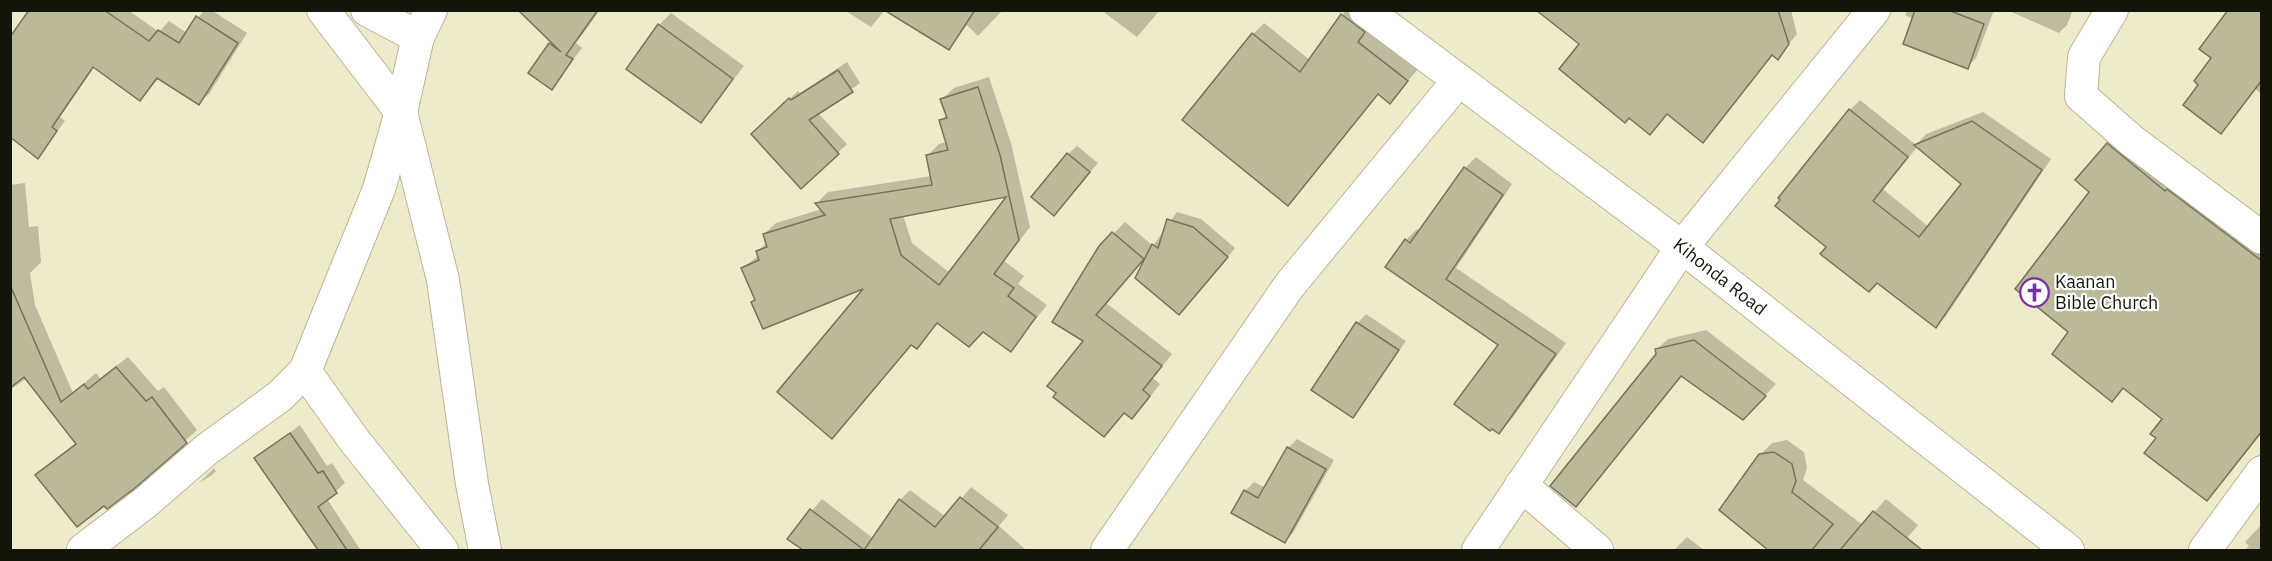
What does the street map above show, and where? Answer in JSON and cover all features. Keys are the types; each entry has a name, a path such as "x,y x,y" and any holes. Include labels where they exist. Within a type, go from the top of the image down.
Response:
{"street":[{"path":"323,10 401,112 442,280 472,484 485,550"},
{"path":"83,550 146,502 206,450 280,396 304,371 379,189 424,24 367,10"},
{"name":"Kihonda Road","path":"1365,10 1682,247 2068,550"},
{"path":"1478,550 1682,247 1874,10"},
{"path":"2112,10 2084,57 2081,96 2131,140 2262,238"},
{"path":"1107,550 1289,286 1458,81"},
{"path":"304,371 368,458 442,550"},
{"path":"2205,550 2262,472"},
{"path":"1521,485 1597,550"}],"building":[{"path":"29,10 104,10 149,41 158,30 179,43 196,16 238,43 199,105 157,78 140,101 93,67 52,127 57,131 38,159 10,137 10,37"},
{"path":"518,10 598,10 566,55 573,59 552,90 528,73 549,43 561,52"},
{"path":"884,10 975,10 949,50"},
{"path":"1536,10 1778,10 1789,44 1778,60 1772,55 1703,143 1667,114 1650,135 1629,118 1625,123 1559,69 1579,44"},
{"path":"1915,10 1948,10 1984,24 1968,69 1903,44"},
{"path":"2228,10 2262,10 2262,80 2221,134 2183,105 2198,85 2194,81 2211,58 2199,49"},
{"path":"1341,14 1365,32 1358,42 1408,81 1390,104 1378,94 1288,206 1182,120 1252,33 1300,72"},
{"path":"658,24 733,79 701,123 626,69"},
{"path":"838,70 853,92 809,120 839,154 801,189 751,134 789,98 791,100"},
{"path":"978,87 1000,155 1019,240 994,274 1014,288 1008,296 1036,317 1011,352 983,332 969,347 937,323 917,349 911,345 832,439 777,392 863,289 763,329 751,302 755,300 741,268 759,260 756,251 767,247 763,234 825,215 815,203 932,185 926,155 948,150 939,120 947,118 940,99","holes":["1006,197 939,285 901,255 890,219"]},
{"path":"1849,109 1908,157 1873,201 1919,237 1961,184 1914,145 1972,121 2042,170 1936,328 1877,283 1869,292 1820,254 1826,247 1775,206 1780,200 1778,198"},
{"path":"2107,143 2165,191 2167,189 2262,261 2262,431 2207,501 2144,453 2156,438 2150,434 2162,419 2123,388 2112,402 2052,354 2068,332 2015,289 2089,192 2075,180"},
{"path":"1067,153 1090,172 1054,216 1031,197"},
{"path":"1464,167 1503,195 1446,279 1556,354 1499,434 1492,429 1490,431 1454,404 1498,345 1385,267 1405,239 1410,243"},
{"path":"1167,219 1193,227 1228,257 1179,315 1135,278 1152,244 1158,248"},
{"path":"1112,232 1144,259 1096,315 1162,366 1143,390 1150,396 1132,419 1124,413 1104,437 1053,397 1056,393 1047,386 1083,341 1052,322 1099,246"},
{"path":"10,285 61,402 84,384 88,389 116,367 146,401 152,397 187,443 135,488 107,509 104,506 77,527 35,475 76,444 24,377 10,388"},
{"path":"1356,322 1399,350 1353,418 1311,390"},
{"path":"1694,340 1766,396 1743,420 1681,376 1576,507 1550,486 1656,354 1655,349"},
{"path":"290,433 318,473 323,471 337,493 318,507 347,550 318,550 254,458"},
{"path":"1287,447 1326,469 1285,543 1231,513 1244,490 1258,498"},
{"path":"1774,452 1792,464 1796,481 1792,492 1833,524 1812,550 1768,550 1719,510 1759,454"},
{"path":"960,497 998,527 979,550 864,550 899,499 935,527"},
{"path":"810,509 864,550 803,550 787,539"},
{"path":"1873,511 1922,550 1840,550"}],"place":[{"name":"Kaanan Bible Church","path":"2034,292"}]}
